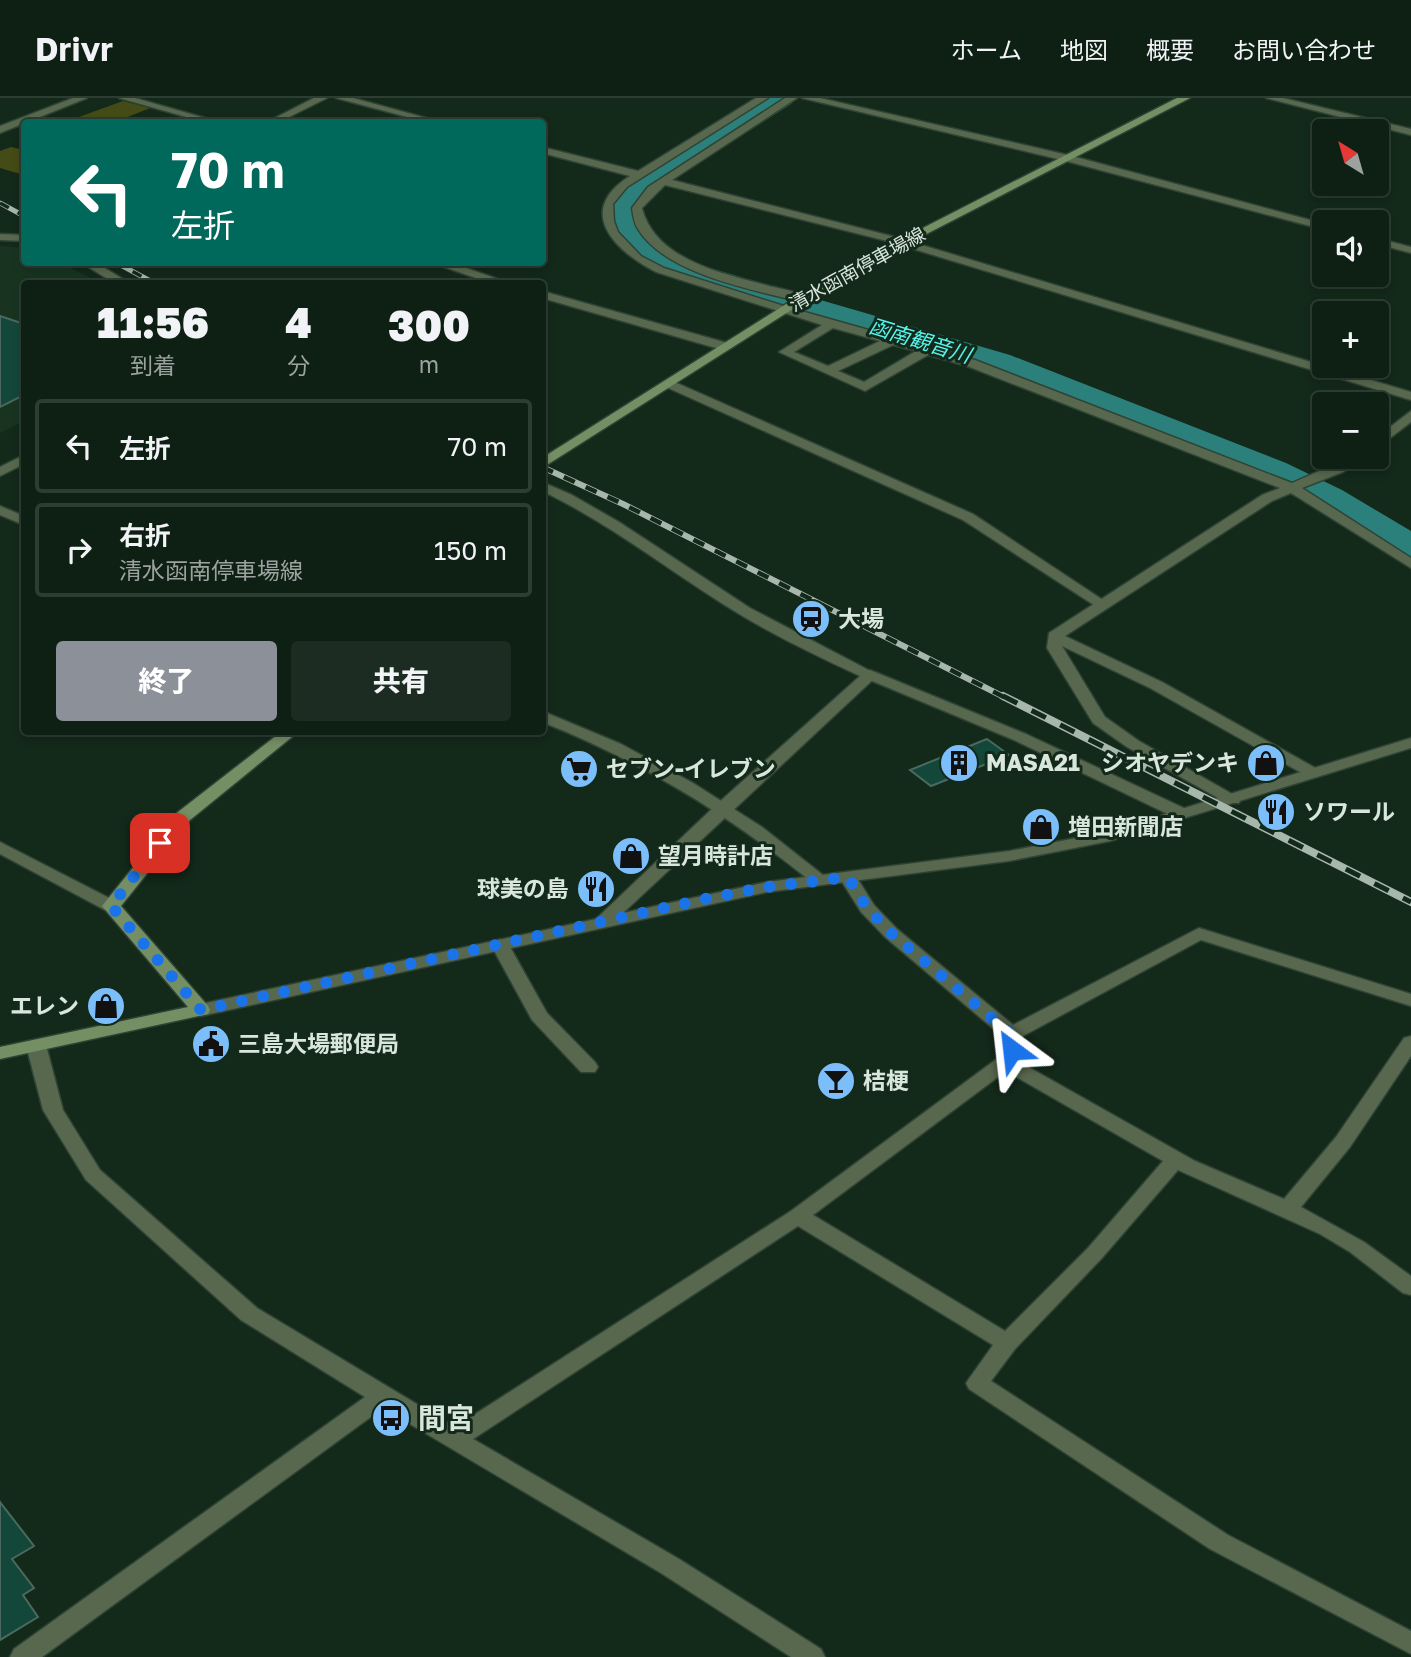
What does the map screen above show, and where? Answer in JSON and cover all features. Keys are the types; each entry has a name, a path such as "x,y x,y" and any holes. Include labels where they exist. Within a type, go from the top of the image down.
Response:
{"main road":[{"name":"清水函南停車場線","path":"546,462 800,299 901,243 1185,98"},
{"path":"0,1052 201,1010 111,906 184,816 286,735"}],"street":[{"path":"28,119 82,98"},
{"path":"124,98 203,119"},
{"path":"278,119 323,98"},
{"path":"341,98 424,119"},
{"path":"762,98 682,151 639,175 614,195 608,204 608,221 613,233 637,258 669,271 927,350 1030,385 1292,488 1411,564"},
{"path":"792,98 684,165 642,199 637,208 639,225 659,247 687,265 800,299"},
{"path":"807,98 1068,158 1312,224"},
{"path":"1271,98 1411,132"},
{"path":"0,130 21,122"},
{"path":"546,151 639,175"},
{"path":"682,151 701,155"},
{"path":"665,161 684,165"},
{"path":"663,181 901,243 1411,396"},
{"path":"0,237 21,238"},
{"path":"1389,244 1411,250"},
{"path":"669,271 687,265"},
{"path":"92,266 119,280"},
{"path":"448,266 494,280"},
{"path":"546,295 727,347"},
{"path":"833,323 785,352 865,387 927,350"},
{"path":"827,371 893,340"},
{"path":"670,384 968,517 1102,604"},
{"path":"1389,434 1411,415"},
{"path":"0,472 21,461"},
{"path":"1054,636 1267,498 1338,469"},
{"path":"546,488 583,506 731,602 786,634 870,675 1020,737 1182,814"},
{"path":"0,510 21,520"},
{"path":"1054,636 1156,685 1313,773"},
{"path":"1054,636 1055,648 1099,720 1133,744 1233,799"},
{"path":"603,923 723,807 870,675"},
{"path":"546,718 650,767 723,807 787,852 819,879"},
{"path":"201,1010 705,899 819,879 1052,849 1110,836 1411,743"},
{"path":"5,855 111,906"},
{"path":"455,1439 579,1356 799,1216 1005,1062 1012,1050 1011,1034 891,933 867,908 848,877"},
{"path":"1011,1034 1199,934 1411,1000"},
{"path":"500,945 539,1016 588,1067"},
{"path":"1288,1209 1343,1142 1411,1042"},
{"path":"36,1045 53,1110 93,1175 249,1314 670,1566 813,1657"},
{"path":"1005,1062 1176,1159 1288,1209 1357,1247 1411,1287"},
{"path":"1176,1159 1095,1253 1007,1343 977,1383 1219,1542 1411,1643"},
{"path":"799,1216 1007,1343"},
{"path":"23,1657 383,1396"}],"shaded area":[{"path":"0,246 21,248 21,266 66,266 95,280 21,280 21,422 0,433"}],"green space":[{"path":"123,101 150,108 122,119 73,119"},
{"path":"11,147 21,149 21,174 0,168 0,151"}],"building":[{"path":"0,316 21,323 21,396 0,407"},
{"name":"MASA21","path":"987,739 1009,755 931,786 910,770"},
{"path":"0,1502 34,1546 12,1559 34,1588 23,1595 38,1617 0,1640"}],"waterway":[{"name":"函南観音川","path":"781,98 644,184 626,202 623,225 637,241 691,273 997,363 1272,471 1328,498 1411,549"}],"railway":[{"path":"0,203 21,214"},
{"path":"122,266 149,280"},
{"path":"546,469 623,504 1006,698"},
{"path":"1003,696 1411,902"}],"place":[{"name":"大場","path":"811,619"},
{"name":"MASA21","path":"959,763"},
{"name":"シオヤデンキ","path":"1266,763"},
{"name":"セブン-イレブン","path":"579,769"},
{"name":"ソワール","path":"1276,812"},
{"name":"増田新聞店","path":"1041,827"},
{"name":"望月時計店","path":"631,856"},
{"name":"球美の島","path":"596,889"},
{"name":"エレン","path":"106,1006"},
{"name":"三島大場郵便局","path":"211,1044"},
{"name":"桔梗","path":"836,1081"},
{"name":"間宮","path":"391,1418"}],"route":[{"path":"160,843 111,906 201,1010 705,899 819,879 848,877 867,908 891,933 1011,1034 1012,1050"}]}
